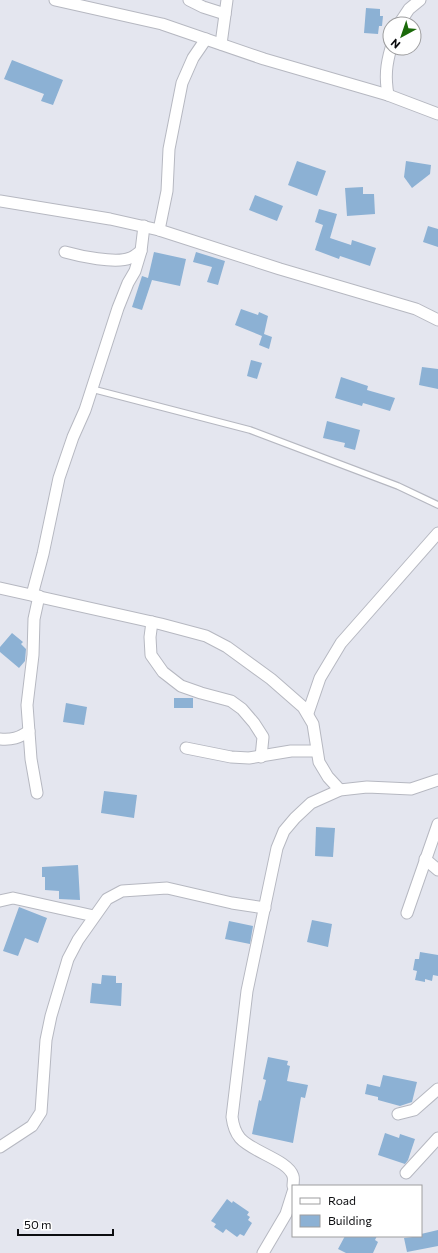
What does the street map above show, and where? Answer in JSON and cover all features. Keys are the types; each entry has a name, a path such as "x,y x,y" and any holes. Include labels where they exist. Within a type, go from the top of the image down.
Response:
{"street":[{"path":"55,0 162,24 264,59 388,95 438,114"},
{"path":"189,0 203,7 225,14"},
{"path":"221,44 227,0"},
{"path":"404,16 409,9 420,0"},
{"path":"159,230 167,191 169,149 182,83 193,58 206,39"},
{"path":"388,56 385,78 388,95"},
{"path":"0,201 144,226 159,230 280,269 416,309 438,320"},
{"path":"37,793 31,759 27,705 34,655 35,596 59,478 92,388 106,341 128,283 135,271 141,251 144,226"},
{"path":"65,252 93,258 130,259 141,251"},
{"path":"308,713 320,678 341,643 438,533"},
{"path":"0,588 67,604 88,607 206,636 227,647 271,679 308,713 313,724 316,751 319,762 328,777 340,790"},
{"path":"152,622 150,637 152,655 163,672 181,686 200,693 231,701 242,709 263,737 261,757"},
{"path":"0,739 9,740 19,738 29,731"},
{"path":"186,748 231,757 261,757 291,751 316,751"},
{"path":"293,1185 293,1176 287,1167 250,1147 239,1138 234,1129 232,1118 247,991 277,848 284,831 311,803 340,790 367,787 411,789 438,780"},
{"path":"407,913 438,824"},
{"path":"425,859 438,870"},
{"path":"0,1147 32,1126 40,1112 43,1092 43,1068 51,1016 68,959 78,940 106,899 122,891 140,888 167,888 232,903 264,908"},
{"path":"0,901 13,898 38,905 79,911 94,916"},
{"path":"398,1114 414,1110 438,1089"},
{"path":"406,1173 438,1138"},
{"path":"263,1253 286,1214 292,1195"}],"lane":[{"path":"92,388 250,430 398,486 438,505"}],"building":[{"path":"366,8 380,9 382,26 379,26 378,34 364,33"},
{"path":"12,60 63,80 53,105 41,101 44,94 4,79"},
{"path":"297,161 326,171 317,196 288,185"},
{"path":"406,161 431,165 430,174 412,188 404,177"},
{"path":"363,187 363,194 374,194 375,214 347,216 345,188"},
{"path":"255,195 283,206 277,221 249,210"},
{"path":"319,209 337,214 330,238 351,245 352,240 376,248 370,266 340,256 339,259 315,250 323,225 315,222"},
{"path":"428,226 438,229 438,247 423,242"},
{"path":"154,252 186,259 180,286 152,280 142,310 132,307 142,276 148,278"},
{"path":"196,252 225,261 218,285 207,282 212,267 193,262"},
{"path":"241,309 258,315 259,312 268,316 264,334 272,337 269,349 259,345 262,336 235,325"},
{"path":"251,360 262,363 257,379 247,376"},
{"path":"422,367 438,369 438,389 419,385"},
{"path":"341,377 368,386 367,390 395,398 390,411 363,403 362,406 335,398"},
{"path":"327,421 360,430 355,450 344,447 345,443 323,438"},
{"path":"12,633 23,642 21,644 26,649 25,661 19,668 0,652 0,647"},
{"path":"174,698 193,698 193,708 174,708"},
{"path":"66,703 87,707 84,725 63,722"},
{"path":"104,791 137,795 134,818 101,813"},
{"path":"316,827 335,828 333,857 315,856"},
{"path":"78,865 80,900 59,899 59,891 45,890 45,877 42,877 42,867"},
{"path":"19,907 47,918 38,943 25,938 18,956 3,951"},
{"path":"312,920 332,924 328,947 307,942"},
{"path":"229,921 253,926 250,944 225,939"},
{"path":"420,952 438,955 438,976 433,975 432,981 425,979 425,982 415,980 417,971 413,970 415,959 419,959"},
{"path":"102,975 116,976 116,983 122,983 121,1006 90,1003 92,983 101,984"},
{"path":"268,1057 288,1061 287,1065 290,1066 287,1081 308,1085 305,1098 301,1097 293,1143 252,1134 259,1100 261,1101 266,1080 263,1079"},
{"path":"383,1075 417,1082 412,1102 400,1106 378,1100 378,1097 365,1094 367,1084 380,1087"},
{"path":"385,1133 399,1138 400,1134 415,1139 408,1160 405,1164 378,1155"},
{"path":"227,1199 232,1203 233,1201 249,1212 247,1215 250,1217 248,1220 252,1223 244,1236 240,1234 237,1237 226,1229 223,1233 214,1227 216,1224 211,1221"},
{"path":"438,1230 438,1246 407,1252 404,1238 422,1237 422,1234"},
{"path":"344,1237 376,1237 375,1240 378,1242 373,1253 346,1253 338,1249"}]}
